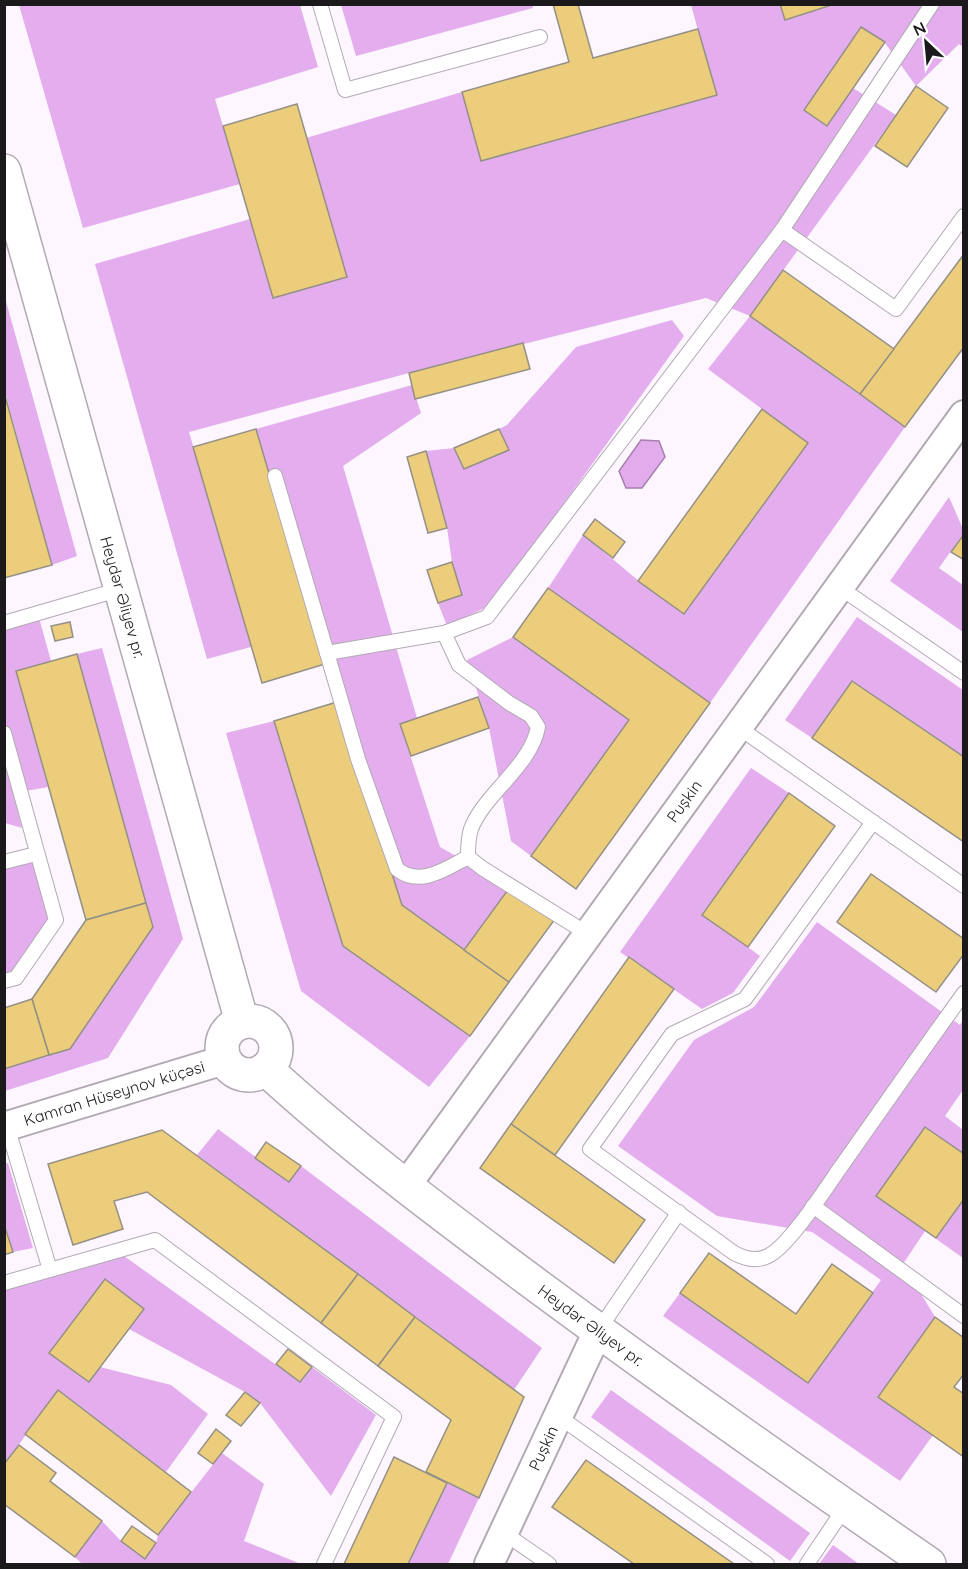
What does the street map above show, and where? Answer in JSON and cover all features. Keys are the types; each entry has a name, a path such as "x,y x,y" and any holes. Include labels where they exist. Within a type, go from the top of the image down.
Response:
{"main road":[{"name":"Heydər Əliyev pr.","path":"4,171 242,1022"},
{"path":"242,1022 263,1024 273,1035 276,1048 266,1069 252,1075 244,1075 230,1067 224,1060 222,1051 226,1033 232,1026 242,1022"},
{"name":"Heydər Əliyev pr.","path":"266,1069 310,1109 405,1187 598,1331 929,1564"}],"street":[{"name":"Puşkin","path":"405,1187 963,417"},
{"name":"Kamran Hüseynov küçəsi","path":"6,1126 224,1060"},
{"name":"Puşkin","path":"489,1564 598,1331"}],"lane":[{"path":"320,4 345,90 540,37"},
{"path":"327,653 444,633 487,617 782,230 932,4"},
{"path":"782,230 896,309 963,216"},
{"path":"274,476 358,759 397,869 409,876 433,876 468,857"},
{"path":"839,587 963,673"},
{"path":"4,623 121,590"},
{"path":"444,633 459,665 509,703 531,716 538,727 536,738 515,770 478,816 468,841 468,857"},
{"path":"738,727 963,886"},
{"path":"4,733 56,920 16,978 4,981"},
{"path":"873,822 745,999 672,1034 590,1149 734,1253 755,1259 768,1256 779,1248 813,1206 963,993"},
{"path":"4,862 36,854"},
{"path":"468,857 588,934"},
{"path":"6,1126 50,1270"},
{"path":"813,1206 963,1316"},
{"path":"598,1331 679,1212"},
{"path":"4,1283 155,1240 394,1417 324,1564"},
{"path":"558,1416 767,1564"},
{"path":"807,1564 846,1506"},
{"path":"504,1533 549,1564"}],"shaded area":[{"path":"19,5 300,5 318,67 215,99 240,184 83,228"},
{"path":"341,5 532,5 533,8 356,56"},
{"path":"691,5 780,5 786,20 835,5 963,5 963,47 959,44 916,86 885,43 861,27 804,110 827,126 853,88 896,115 750,316 706,298 409,373 189,432 251,647 207,659 95,264 250,219 273,298 306,138 462,92 482,161 716,95"},
{"path":"4,294 77,556 52,565 5,392"},
{"path":"750,316 905,427 710,703 548,588 583,535 645,586 685,613 808,443 708,369"},
{"path":"672,320 684,336 491,605 447,626 438,603 462,595 426,451 454,448 464,469 508,450 499,429 507,425 576,347"},
{"path":"412,385 421,413 343,466 417,718 400,724 440,847 510,887 464,950 402,905 325,664 256,429"},
{"path":"641,440 659,441 665,457 642,488 626,488 619,471"},
{"path":"949,497 963,534 939,568 963,585 963,632 890,581"},
{"path":"38,614 51,661 16,671 48,787 20,792 5,733 4,623"},
{"path":"857,617 963,690 963,757 852,681 812,738 785,720"},
{"path":"513,637 629,720 531,856 511,841 489,728 467,660"},
{"path":"102,648 183,939 108,1058 5,1091 5,1069 70,1049 153,927 77,654"},
{"path":"274,721 343,946 470,1036 429,1087 301,991 226,733"},
{"path":"5,762 22,828 5,823"},
{"path":"751,768 789,793 702,914 760,956 733,993 702,1009 620,952"},
{"path":"36,854 56,920 5,981 5,862"},
{"path":"817,922 960,1025 963,1020 963,1090 945,1116 963,1130 963,1258 925,1231 903,1264 935,1317 878,1397 933,1435 900,1481 663,1316 680,1293 808,1383 881,1280 812,1232 717,1216 618,1146 694,1040 754,1007"},
{"path":"218,1129 289,1182 301,1166 542,1348 514,1390 197,1155"},
{"path":"8,1163 33,1248 13,1252 5,1224 4,1164"},
{"path":"117,1251 300,1382 312,1367 376,1415 331,1496 260,1403 245,1392 129,1329 144,1309 105,1280 50,1353 88,1382 100,1367 171,1385 208,1414 166,1472 58,1390 5,1464 5,1284"},
{"path":"611,1390 810,1533 790,1561 591,1417"},
{"path":"222,1453 264,1484 244,1541 301,1564 82,1564 75,1557 102,1521 121,1541 145,1558 156,1543 158,1535"},
{"path":"447,1483 479,1498 448,1564 408,1564"},
{"path":"833,1545 859,1564 819,1564"}],"building":[{"path":"553,4 578,4 593,58 698,29 717,95 481,161 462,92 569,62"},
{"path":"780,4 835,4 785,20"},
{"path":"861,27 885,42 827,126 804,110"},
{"path":"916,86 948,108 907,167 875,146"},
{"path":"297,104 347,277 273,298 223,126"},
{"path":"964,254 964,347 905,427 860,394"},
{"path":"783,270 894,349 860,394 750,316"},
{"path":"523,343 530,369 415,399 409,373"},
{"path":"4,392 52,565 4,578"},
{"path":"762,409 808,443 684,614 638,581"},
{"path":"256,429 325,664 262,683 193,447"},
{"path":"499,429 509,450 464,469 454,448"},
{"path":"426,451 447,528 428,533 407,457"},
{"path":"595,519 625,542 613,558 583,535"},
{"path":"964,534 964,560 951,552"},
{"path":"452,562 462,595 438,603 427,570"},
{"path":"548,588 710,703 576,889 531,856 629,720 513,637"},
{"path":"70,622 73,637 55,641 51,626"},
{"path":"77,654 146,903 86,920 16,671"},
{"path":"852,681 964,757 964,842 812,738"},
{"path":"478,697 489,728 411,756 400,724"},
{"path":"337,702 402,905 509,982 470,1036 343,946 274,721"},
{"path":"789,793 835,826 748,947 702,915"},
{"path":"871,874 964,939 964,954 936,992 837,922"},
{"path":"510,887 555,919 509,982 464,950"},
{"path":"146,903 153,927 70,1049 49,1055 32,999 86,920"},
{"path":"629,957 674,989 555,1155 511,1124"},
{"path":"32,999 49,1055 4,1069 4,1008"},
{"path":"511,1124 645,1220 614,1263 480,1168"},
{"path":"925,1127 964,1154 964,1199 936,1238 876,1196"},
{"path":"162,1130 358,1274 321,1323 147,1192 114,1201 123,1229 73,1245 48,1164"},
{"path":"266,1142 301,1166 289,1182 255,1158"},
{"path":"4,1224 13,1252 4,1255"},
{"path":"709,1253 796,1314 832,1264 873,1293 808,1383 680,1293"},
{"path":"358,1274 415,1317 378,1366 321,1323"},
{"path":"105,1279 144,1309 89,1382 49,1353"},
{"path":"415,1317 524,1397 479,1498 426,1472 451,1420 378,1366"},
{"path":"935,1317 964,1338 964,1374 954,1387 964,1394 964,1457 878,1397"},
{"path":"288,1349 312,1367 300,1382 276,1364"},
{"path":"58,1390 191,1492 158,1535 25,1434"},
{"path":"245,1392 260,1403 241,1426 226,1415"},
{"path":"216,1429 231,1441 213,1464 198,1453"},
{"path":"19,1445 56,1473 50,1481 102,1521 75,1557 4,1504 4,1464"},
{"path":"394,1457 447,1483 408,1564 344,1564"},
{"path":"586,1460 734,1564 634,1564 552,1507"},
{"path":"132,1526 156,1543 145,1559 121,1541"}]}
